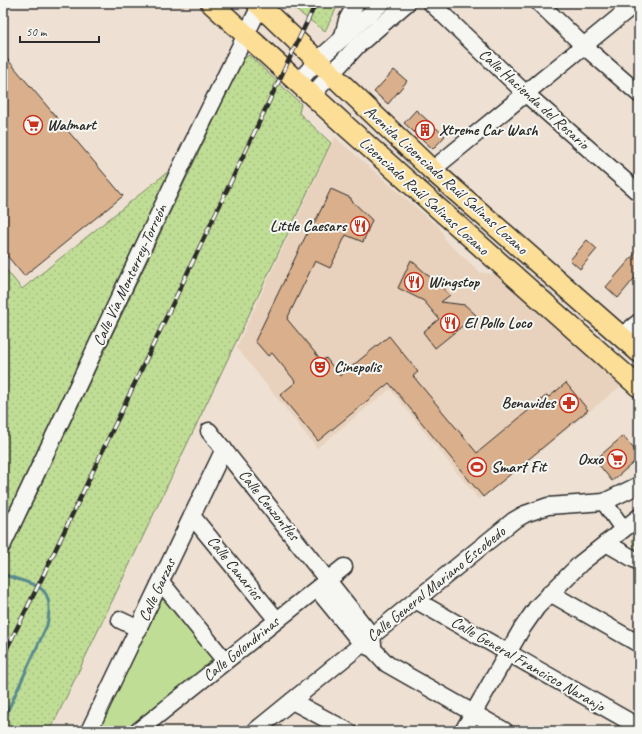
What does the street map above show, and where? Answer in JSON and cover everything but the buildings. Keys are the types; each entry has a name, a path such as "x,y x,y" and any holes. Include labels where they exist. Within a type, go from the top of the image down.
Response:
{"main road":[{"name":"Licenciado Raúl Salinas Lozano","path":"211,3 474,241 639,386"},
{"name":"Avenida Licenciado Raúl Salinas Lozano","path":"258,4 432,170 639,352"},
{"path":"583,336 592,335 602,340 639,371"}],"street":[{"path":"312,95 324,67 343,36 347,20 356,3"},
{"path":"343,36 382,3"},
{"path":"298,82 357,46 407,3"},
{"name":"Calle Hacienda del Rosario","path":"431,3 525,93 639,193"},
{"path":"539,3 584,46 639,94"},
{"path":"432,170 636,3"},
{"name":"Calle Vía Monterrey-Torreón","path":"3,544 189,150 247,35 258,4"},
{"path":"621,336 639,322"},
{"name":"Calle Cenzontles","path":"209,431 224,449 322,584 387,664 400,673 504,731"},
{"name":"Calle Garzas","path":"89,731 224,449"},
{"name":"Calle General Mariano Escobedo","path":"255,731 369,643 416,601 513,521 525,514 548,506 604,502 639,485"},
{"path":"604,502 623,529"},
{"name":"Calle Canarios","path":"192,516 277,620"},
{"path":"463,731 531,614 581,563 639,517"},
{"path":"606,543 639,562"},
{"name":"Calle Golondrinas","path":"138,731 344,567"},
{"path":"161,582 225,661"},
{"path":"550,593 639,644"},
{"name":"Calle General Francisco Naranjo","path":"416,601 639,727"},
{"path":"120,620 138,629"},
{"path":"292,701 348,731"}],"shaded area":[{"path":"335,137 440,228 446,241 480,272 497,275 621,386 479,500 390,389 317,448 237,348"}],"green space":[{"path":"292,3 339,3 325,31 290,6"},
{"path":"249,55 301,104 299,113 331,143 50,731 3,731 3,565 243,59"},
{"path":"170,170 3,523 3,266 22,289"},
{"path":"639,532 639,550 635,548 632,540"},
{"path":"161,600 165,600 213,658 212,662 127,731 95,731"}],"waterway":[{"path":"3,574 41,589 46,594 49,601 47,625 3,721"}],"railway":[{"path":"3,656 41,580 316,3"}],"place":[{"name":"Walmart","path":"33,125"},
{"name":"Xtreme Car Wash","path":"425,130"},
{"name":"Little Caesars","path":"360,226"},
{"name":"Wingstop","path":"414,282"},
{"name":"El Pollo Loco","path":"450,323"},
{"name":"Cinepolis","path":"320,367"},
{"name":"Benavides","path":"569,403"},
{"name":"Oxxo","path":"617,459"},
{"name":"Smart Fit","path":"477,467"}]}
